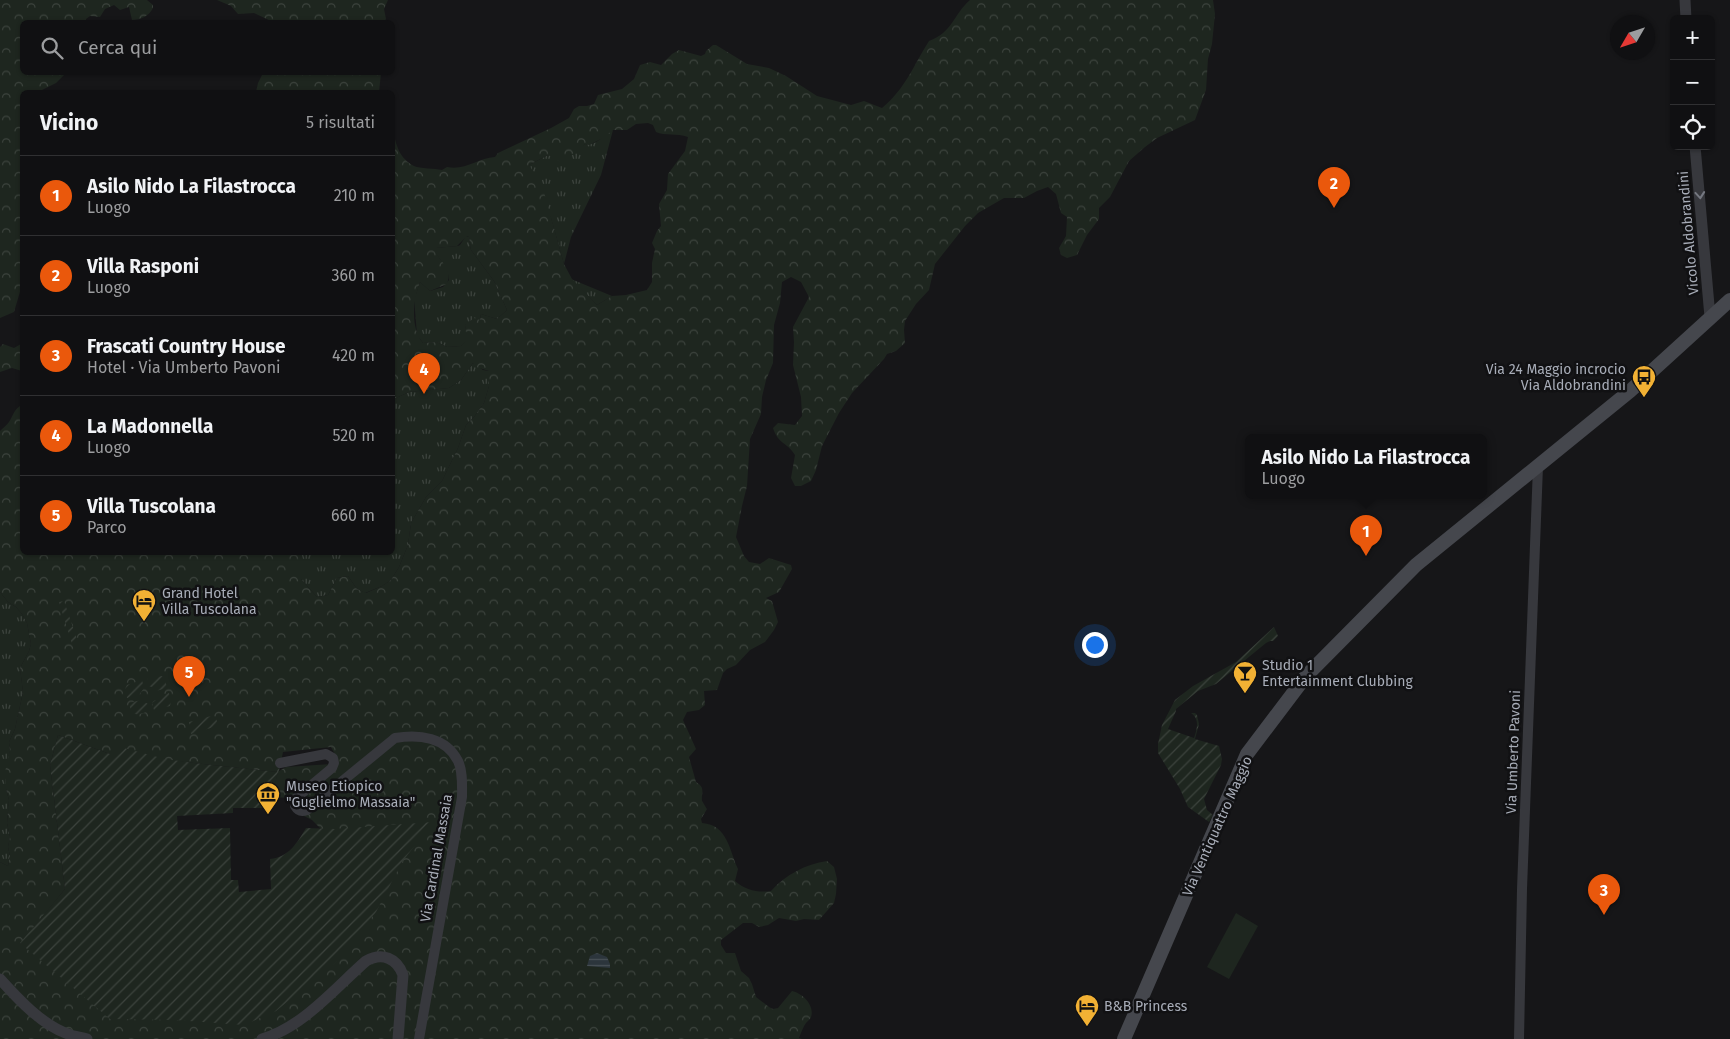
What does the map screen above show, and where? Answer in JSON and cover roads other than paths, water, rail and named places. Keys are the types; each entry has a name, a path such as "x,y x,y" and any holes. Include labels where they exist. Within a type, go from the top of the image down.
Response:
{"main road":[{"name":"Via Ventiquattro Maggio","path":"1124,1039 1247,754 1306,676 1409,572 1630,391 1730,300"}],"street":[{"path":"1685,0 1686,15"},
{"name":"Vicolo Aldobrandini","path":"1695,150 1710,317"},
{"name":"Via Umberto Pavoni","path":"1519,1039 1522,889 1538,466"},
{"name":"Via Cardinal Massaia","path":"280,763 326,754 333,758 332,768 295,799 296,809 304,812 395,738 413,735 431,738 446,748 458,761 462,779 462,797 419,1039"},
{"path":"262,1039 275,1035 302,1019 366,961 373,957 381,956 388,957 395,962 403,975 398,1039"},
{"path":"0,979 28,1008 56,1029 87,1039"}],"place":[{"name":"Villa Rasponi","path":"1334,208"},
{"name":"La Madonnella","path":"424,394"},
{"name":"Via 24 Maggio incrocio Via Aldobrandini","path":"1644,398"},
{"name":"Asilo Nido La Filastrocca","path":"1366,556"},
{"name":"Grand Hotel Villa Tuscolana","path":"144,622"},
{"name":"Studio 1 Entertainment Clubbing","path":"1245,694"},
{"name":"Villa Tuscolana","path":"189,697"},
{"name":"Museo Etiopico \"Guglielmo Massaia\"","path":"268,815"},
{"name":"Frascati Country House","path":"1604,915"},
{"name":"B&B Princess","path":"1087,1027"}]}
